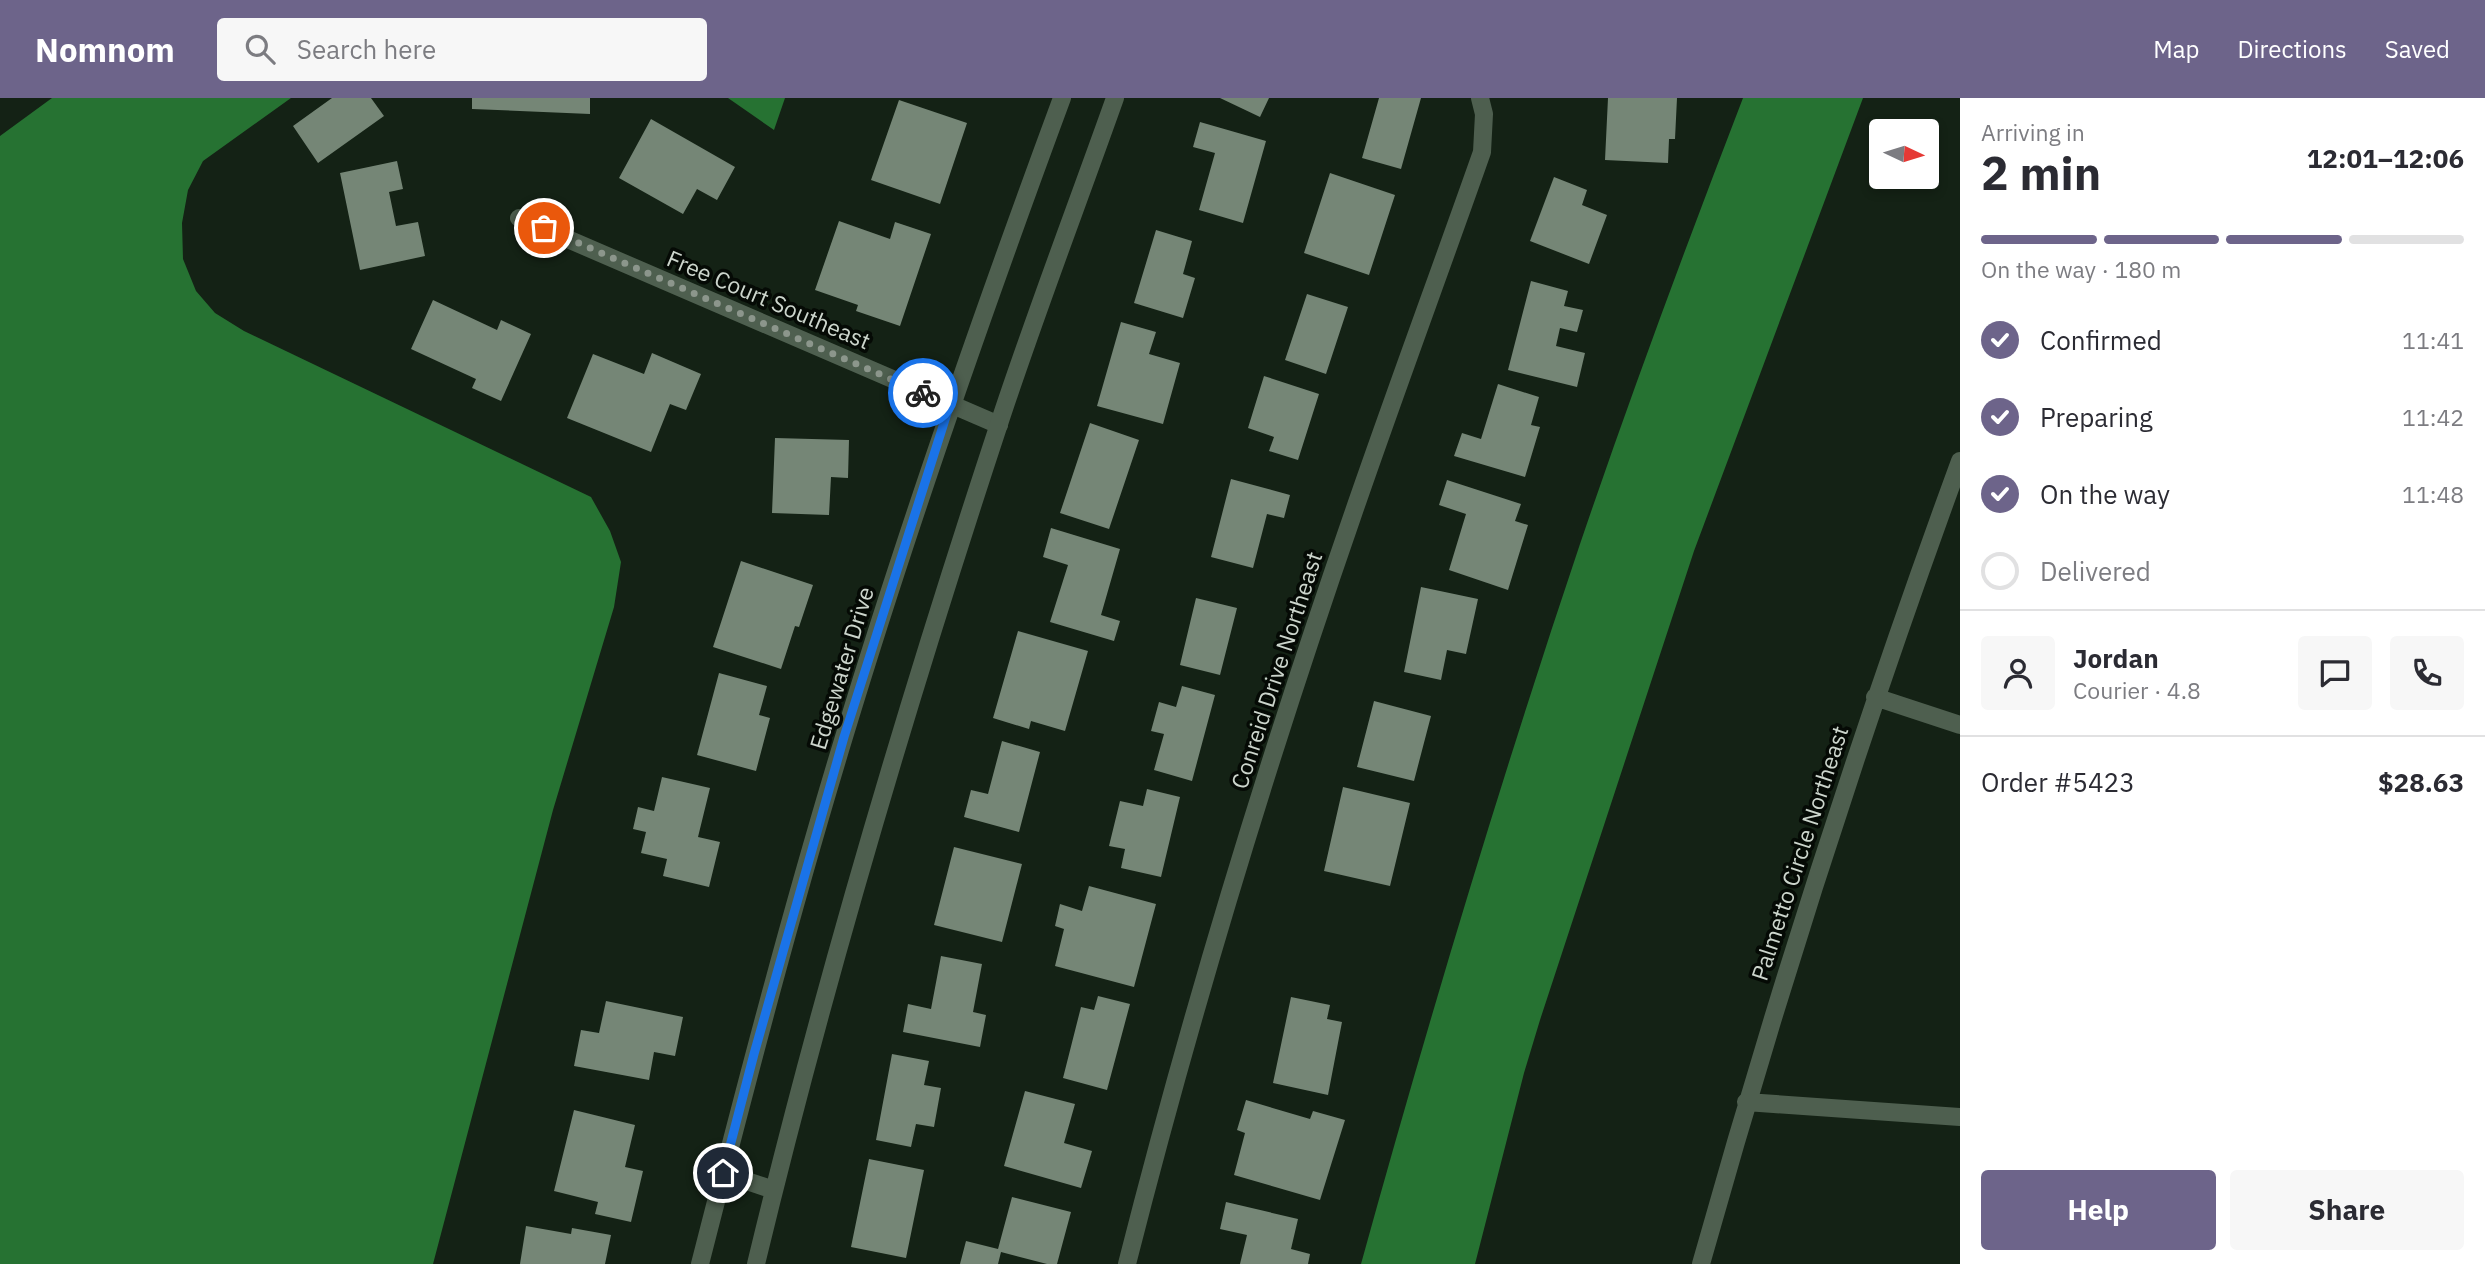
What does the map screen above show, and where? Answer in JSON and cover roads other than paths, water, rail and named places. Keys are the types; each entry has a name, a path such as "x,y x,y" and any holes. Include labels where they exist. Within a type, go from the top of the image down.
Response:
{"street":[{"name":"Edgewater Drive","path":"699,1264 757,1041 844,737 950,404 1062,98"},
{"path":"756,1264 824,1001 880,805 999,425 1115,98"},
{"name":"Conreid Drive Northeast","path":"1127,1264 1188,1040 1294,691 1351,519 1482,152 1484,114 1480,98"},
{"name":"Free Court Southeast","path":"519,218 999,425"},
{"name":"Palmetto Circle Northeast","path":"1701,1264 1746,1102 1797,937 1875,696 1960,461"},
{"path":"1875,696 1960,725"},
{"path":"1746,1102 1960,1117"},
{"path":"723,1173 774,1190"}]}
